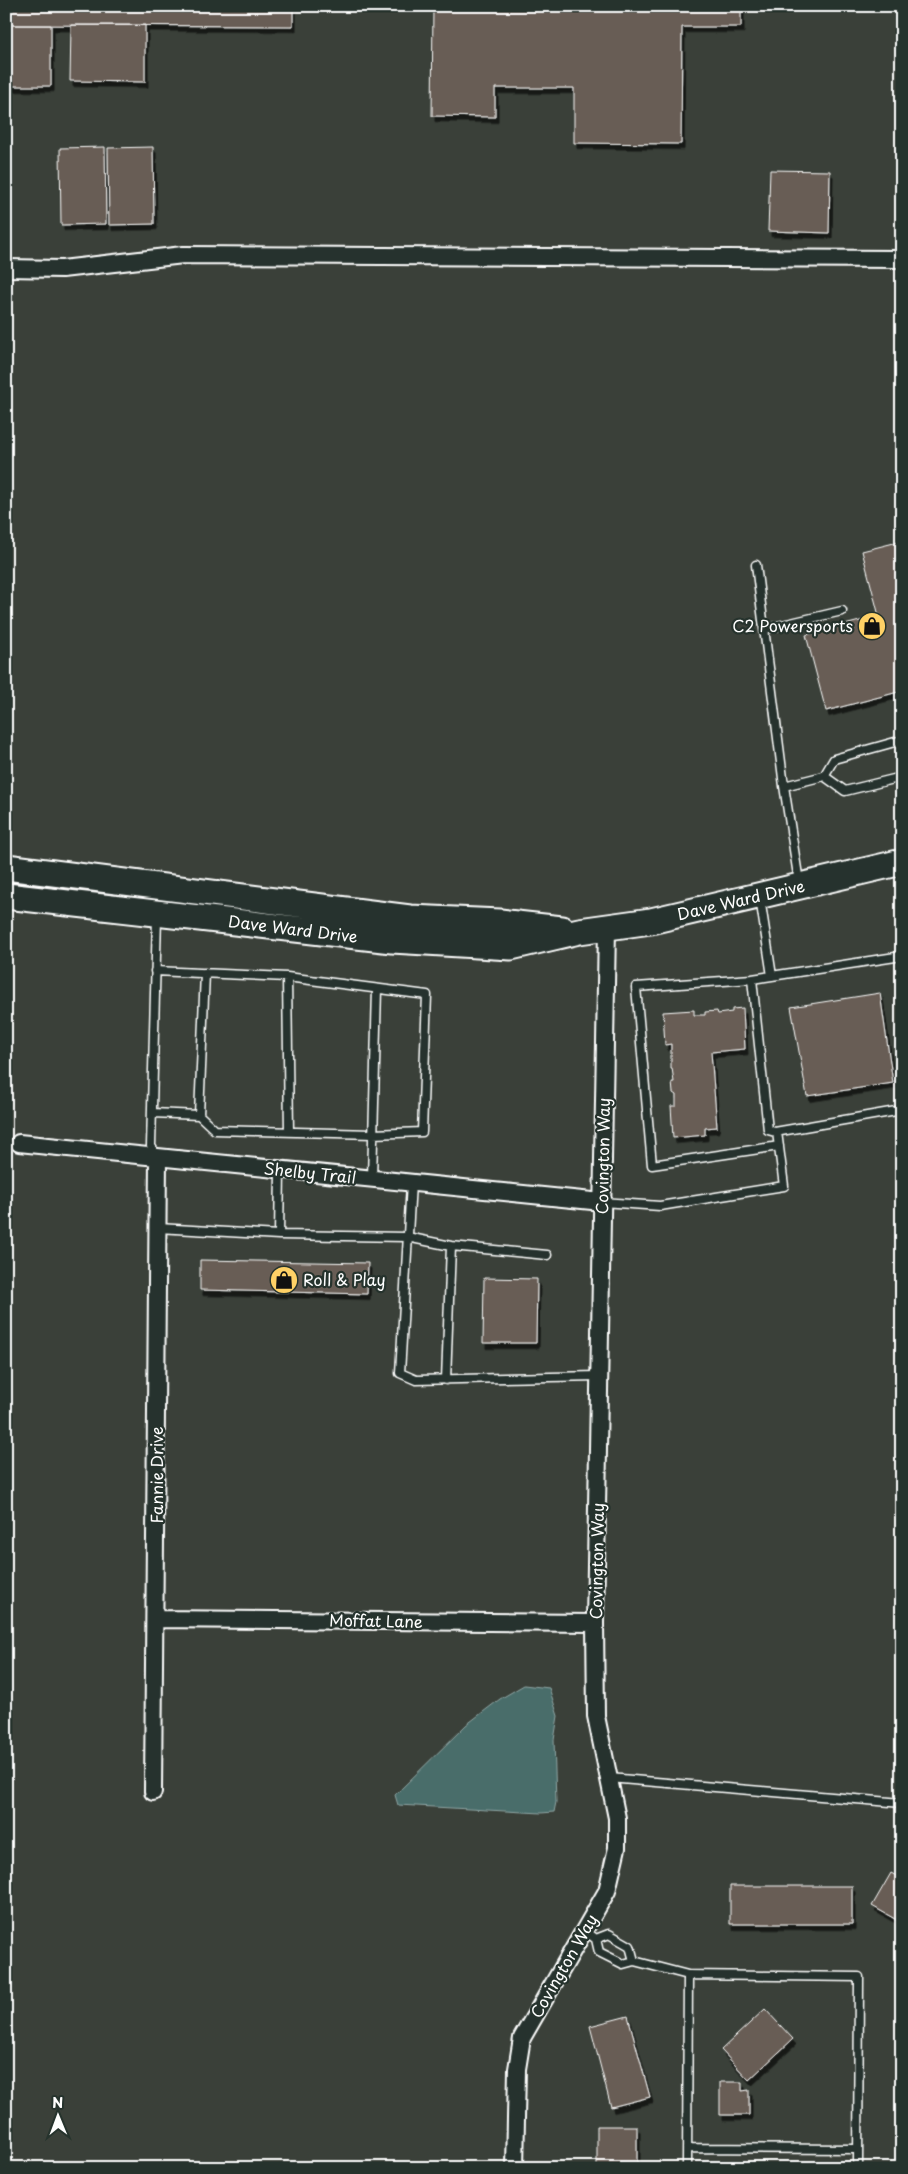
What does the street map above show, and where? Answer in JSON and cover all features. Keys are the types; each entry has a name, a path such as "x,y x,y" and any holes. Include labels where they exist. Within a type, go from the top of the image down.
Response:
{"main road":[{"name":"Dave Ward Drive","path":"6,896 392,940 511,947 579,931 651,921 902,862"},
{"name":"Dave Ward Drive","path":"6,867 410,918 500,922 579,931"}],"street":[{"path":"6,268 62,269 183,255 902,259"},
{"name":"Covington Way","path":"515,2168 517,2069 522,2038 591,1935 607,1891 617,1848 616,1818 596,1716 595,1623 607,927"},
{"name":"Shelby Trail","path":"18,1143 280,1171 602,1202"},
{"name":"Fannie Drive","path":"153,1792 156,1619 158,1158"},
{"name":"Moffat Lane","path":"156,1619 595,1623"}],"lane":[{"path":"756,565 784,786 800,886"},
{"path":"764,629 842,610"},
{"path":"784,786 824,776 834,759 902,740"},
{"path":"824,776 845,791 902,777"},
{"path":"760,896 772,976"},
{"path":"157,913 151,1146 158,1158"},
{"path":"779,1146 652,1165 636,987 752,979 902,956"},
{"path":"152,1113 200,1115 215,1130 373,1134 422,1132 427,995 288,977 155,971"},
{"path":"200,1115 205,973"},
{"path":"288,977 289,1132"},
{"path":"752,979 768,1130 777,1132 902,1110"},
{"path":"372,1179 377,989"},
{"path":"602,1202 660,1206 784,1186 777,1132"},
{"path":"279,1235 280,1171"},
{"path":"411,1183 400,1372 416,1380 600,1376"},
{"path":"158,1228 279,1235 407,1237 451,1246 547,1255"},
{"path":"446,1380 451,1246"},
{"path":"609,1778 902,1803"},
{"path":"634,1961 630,1946 609,1934 591,1935 599,1952 623,1964 634,1961 688,1975 859,1976 858,2168"},
{"path":"687,2168 688,1975"},
{"path":"687,2148 858,2149"}],"water":[{"path":"524,1685 549,1688 558,1716 554,1740 556,1802 554,1812 541,1813 398,1805 395,1795 466,1725 500,1699"}],"building":[{"path":"6,6 293,6 293,26 6,25"},
{"path":"433,6 741,6 741,27 682,27 681,144 574,143 574,88 495,88 495,117 432,116"},
{"path":"6,25 51,25 51,86 6,86"},
{"path":"71,25 145,25 145,82 70,81"},
{"path":"105,147 106,224 61,225 60,148"},
{"path":"153,147 154,224 109,225 108,148"},
{"path":"770,170 830,171 829,233 768,231"},
{"name":"C2 Powersports","path":"902,541 902,691 826,711 806,635 879,616 862,551"},
{"path":"880,993 893,1083 807,1096 791,1007"},
{"path":"743,1008 745,1049 711,1052 717,1127 705,1128 705,1135 673,1138 671,1106 676,1106 676,1095 673,1093 671,1044 665,1045 663,1012 694,1010 694,1015 705,1015 705,1012 717,1011 718,1014 732,1012 732,1009"},
{"path":"200,1260 368,1263 367,1294 200,1290"},
{"path":"484,1278 537,1279 536,1343 483,1343"},
{"path":"891,1873 902,1879 902,1923 872,1906"},
{"path":"730,1886 852,1886 852,1924 730,1924"},
{"path":"765,2009 793,2039 749,2080 721,2050"},
{"path":"628,2016 650,2097 611,2107 590,2026"},
{"path":"720,2082 742,2082 742,2091 749,2090 749,2115 720,2115"},
{"path":"597,2126 637,2126 637,2168 597,2168"}],"place":[{"name":"C2 Powersports","path":"872,626"},
{"name":"Roll & Play","path":"284,1280"}]}
